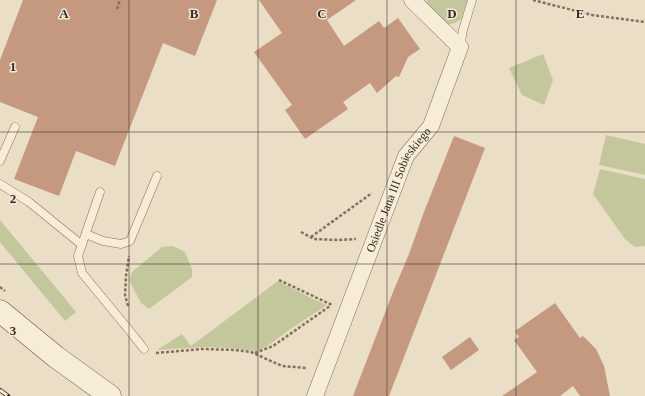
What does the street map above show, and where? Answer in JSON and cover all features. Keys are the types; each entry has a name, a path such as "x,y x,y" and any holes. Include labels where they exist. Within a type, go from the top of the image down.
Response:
{"street":[{"path":"417,2 460,47"},
{"name":"Osiedle Jana III Sobieskiego","path":"315,396 406,156 431,126 460,47"},
{"path":"0,311 101,393"}],"lane":[{"path":"460,47 463,30 472,0"},
{"path":"0,161 15,127"},
{"path":"86,234 103,241 121,244 130,241 157,176"},
{"path":"0,184 29,202 82,245"},
{"path":"100,192 78,256 82,273 147,351"}],"path":[{"path":"117,9 120,0"},
{"path":"533,0 592,15 645,22"},
{"path":"311,237 374,192"},
{"path":"301,232 314,239 338,240 376,235"},
{"path":"129,310 125,295 130,241"},
{"path":"279,280 347,311"},
{"path":"255,353 273,346 355,290"},
{"path":"147,351 202,349 235,350 255,353 282,366"}],"green space":[{"path":"427,0 468,0 461,19 455,23 446,25 427,2"},
{"path":"543,54 553,80 544,105 522,95 509,68"},
{"path":"606,135 645,144 645,175 599,165"},
{"path":"600,169 645,179 645,246 635,247 625,239 593,194"},
{"path":"0,220 76,312 65,321 0,242"},
{"path":"173,246 185,252 192,269 192,277 149,309 141,303 129,280 132,272 162,247"},
{"path":"278,281 327,305 266,347 257,351 202,347 157,350 182,334 191,346"}],"building":[{"path":"23,0 217,0 195,56 163,43 115,166 76,151 59,196 14,179 38,117 0,102 0,60"},
{"path":"259,0 356,0 327,20 344,46 379,21 384,28 398,18 420,49 408,57 399,77 396,76 377,93 370,83 343,102 348,109 305,139 285,110 292,105 254,52 282,33"},
{"path":"454,136 485,148 389,396 353,396 409,254"},
{"path":"555,303 580,338 583,336 596,349 604,366 610,396 580,396 573,386 560,396 502,396 537,372 514,340 519,337 515,331"},
{"path":"470,337 479,350 451,370 442,357"}],"railway":[{"path":"0,390 8,396"}]}
